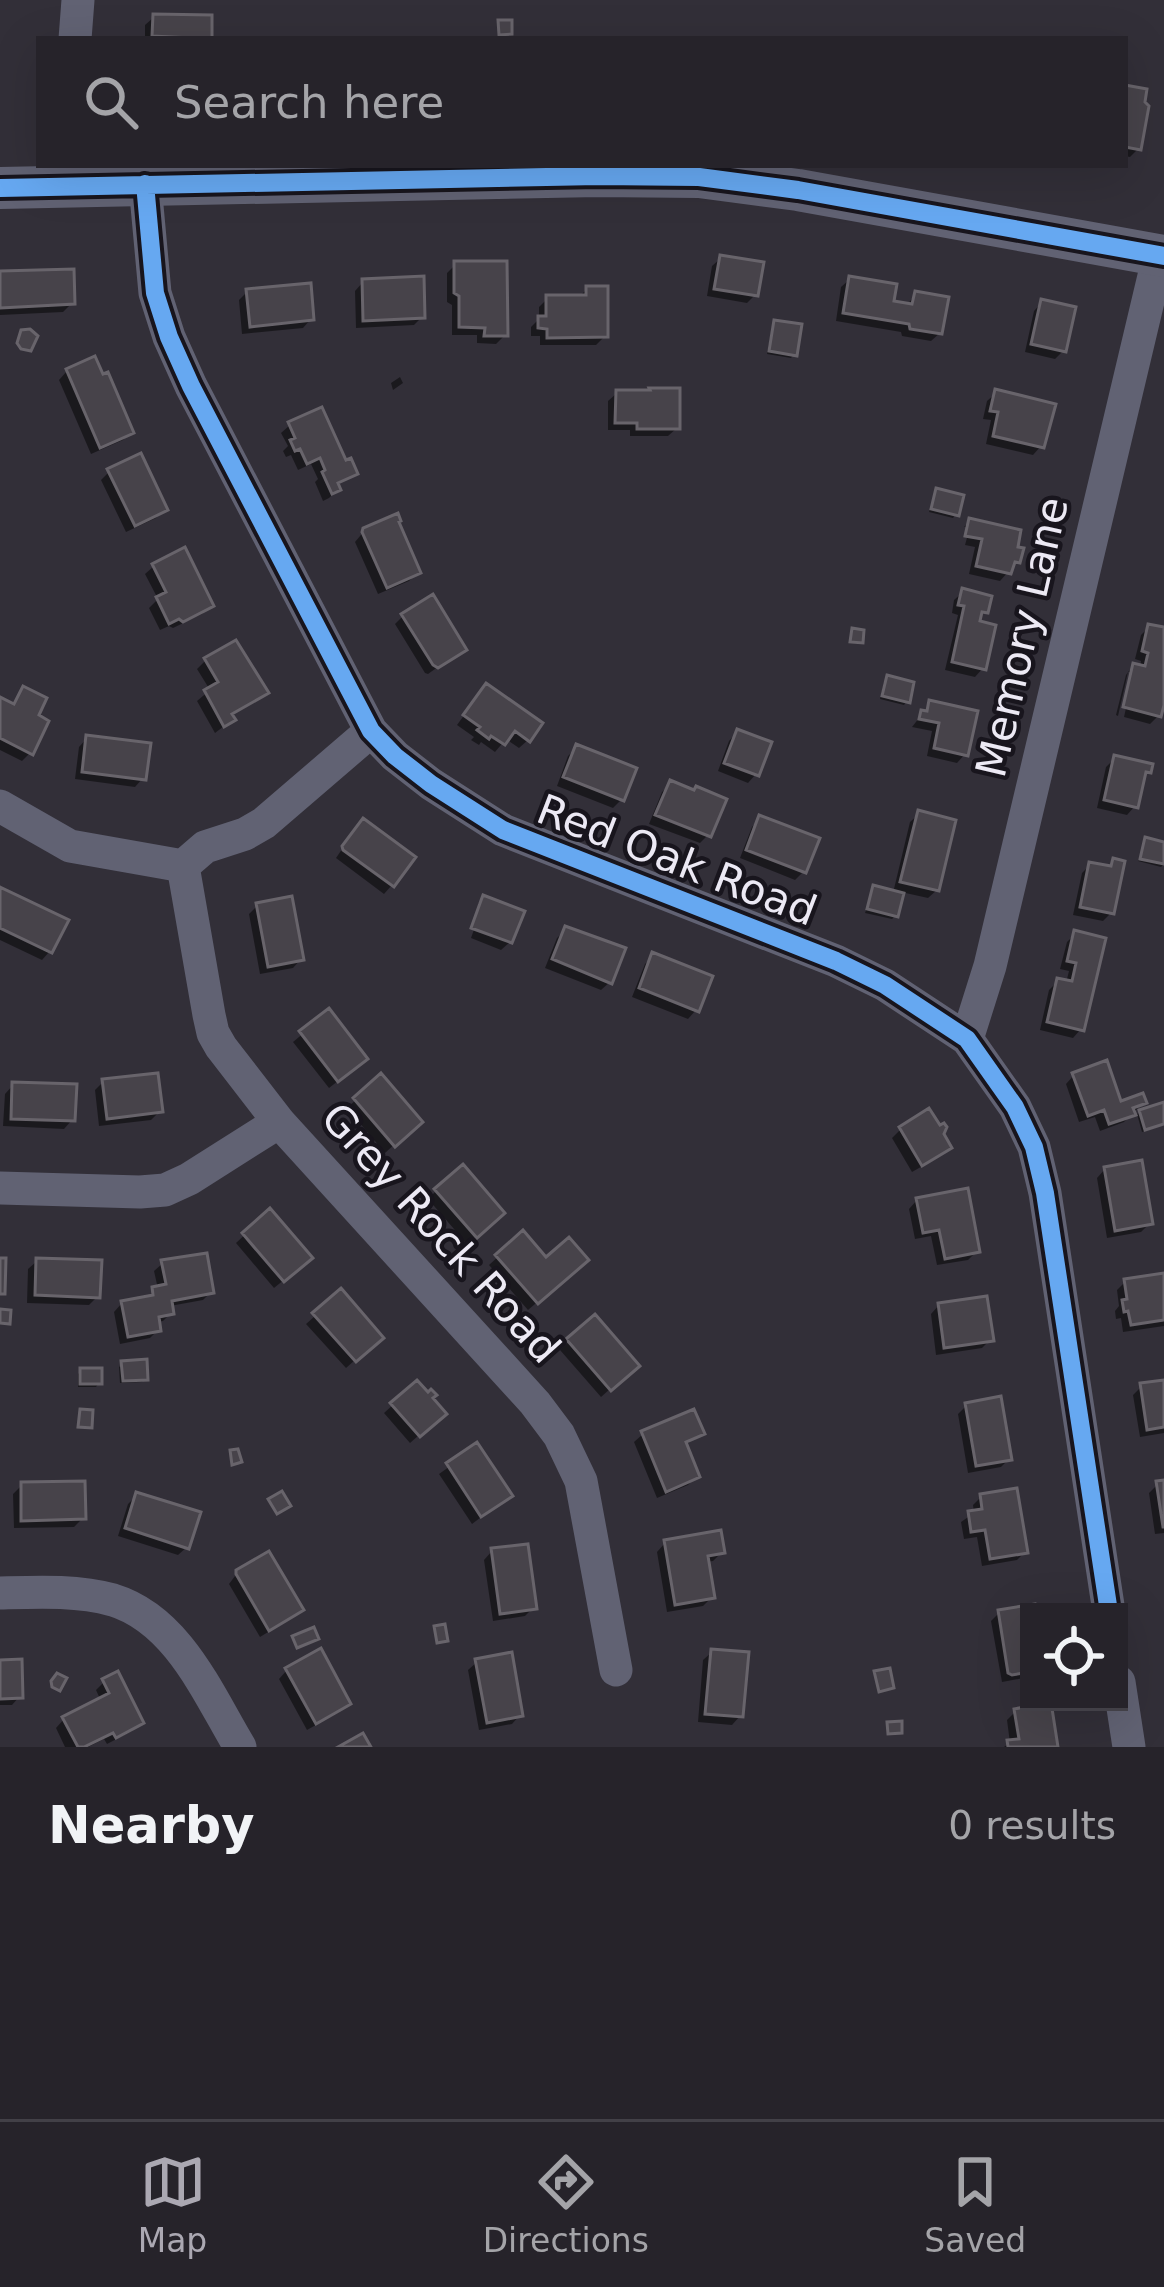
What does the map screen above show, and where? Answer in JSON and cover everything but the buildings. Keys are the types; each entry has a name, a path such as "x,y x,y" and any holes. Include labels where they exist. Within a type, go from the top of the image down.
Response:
{"street":[{"path":"75,36 77,0"},
{"path":"0,188 68,176 145,184 699,177 799,190 1161,256"},
{"name":"Red Oak Road","path":"145,184 155,292 169,337 371,731 430,784 503,830 836,961 884,985 967,1039 1015,1106 1034,1148 1046,1193 1107,1603"},
{"name":"Memory Lane","path":"967,1039 990,966 1161,256"},
{"path":"0,806 70,846 183,866 205,847 264,823 371,731"},
{"name":"Grey Rock Road","path":"183,866 213,1033 279,1123 559,1435 589,1511 616,1670"},
{"path":"0,1188 165,1190 279,1123"},
{"path":"0,1593 59,1592 114,1600 160,1628 181,1650 240,1747"},
{"path":"1123,1711 1129,1747"}],"cycle path":[{"path":"0,188 699,177 798,190 1164,256"},
{"path":"145,184 155,293 169,337 371,731 431,784 503,830 836,961 885,985 967,1039 1015,1107 1034,1147 1045,1193 1108,1603"}]}
